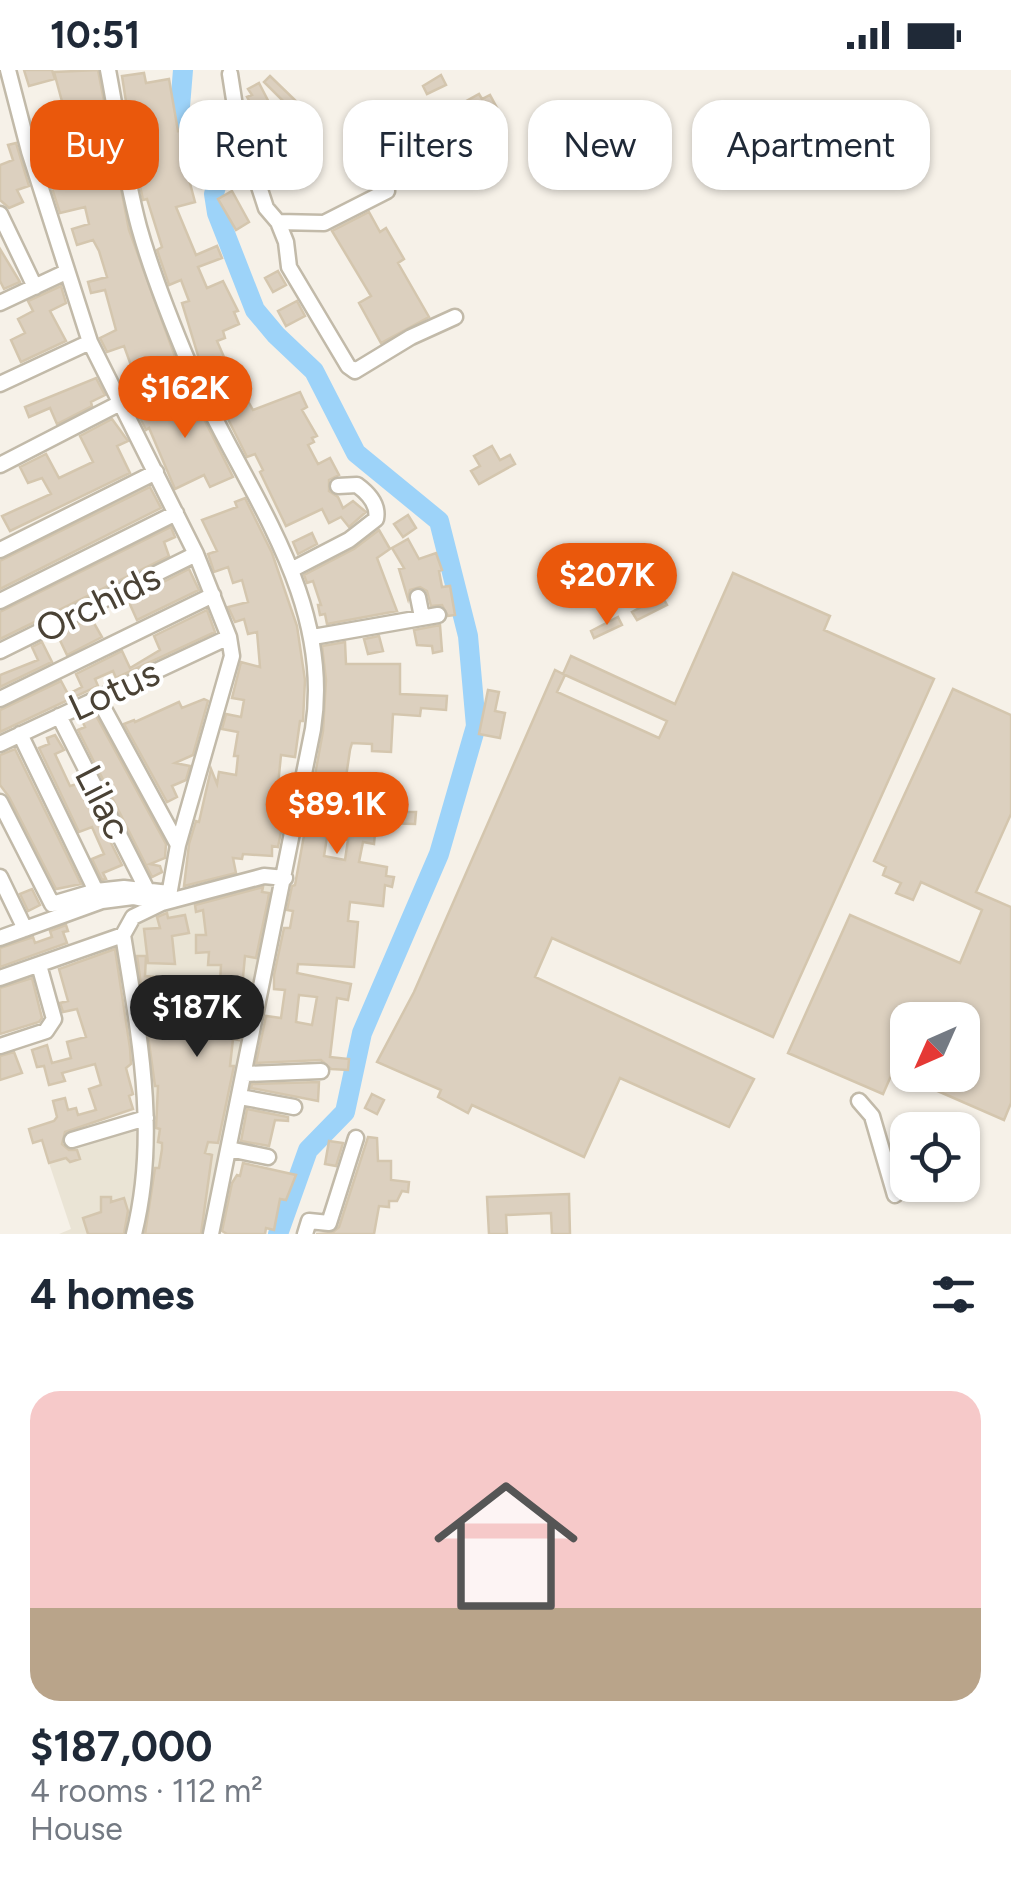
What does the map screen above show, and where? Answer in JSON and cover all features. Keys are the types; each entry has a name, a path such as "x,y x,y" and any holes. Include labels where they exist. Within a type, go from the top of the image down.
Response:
{"street":[{"path":"8,70 90,342 196,554 229,637 232,656 166,899 133,918 123,935 144,1066 146,1118 146,1166 134,1234"},
{"path":"108,70 140,232 186,375 291,570 313,638 318,693 211,1234"},
{"path":"230,74 237,119 254,175 266,208 278,222 286,242 289,267 348,366 355,371 411,337 456,317"},
{"path":"278,222 324,223 387,191"},
{"path":"0,214 35,287"},
{"path":"0,303 66,272"},
{"path":"0,384 90,342"},
{"path":"0,465 143,394 154,394 186,375"},
{"path":"0,550 156,472"},
{"path":"291,570 349,540 376,519 378,510 368,493 357,484 338,486"},
{"path":"0,601 176,513"},
{"name":"Orchids","path":"0,652 196,554"},
{"path":"0,699 213,595"},
{"path":"418,596 422,617"},
{"path":"313,638 438,615"},
{"name":"Lotus","path":"0,744 229,637"},
{"path":"98,698 178,844"},
{"name":"Lilac","path":"59,716 146,888"},
{"path":"20,734 96,891"},
{"path":"0,802 52,904 96,891 146,888 166,899"},
{"path":"0,938 102,900 166,899 264,876 284,878"},
{"path":"0,877 24,930"},
{"path":"0,978 123,935"},
{"path":"0,1046 52,1026 54,1020 39,965"},
{"path":"245,1074 321,1070"},
{"path":"240,1097 294,1107"},
{"path":"859,1101 872,1116 890,1178"},
{"path":"72,1140 146,1118"},
{"path":"305,1234 309,1221 329,1223 356,1138"},
{"path":"229,1149 268,1157"}],"shaded area":[{"path":"279,881 207,1234 138,1234 145,1210 129,926 134,920 210,890"},
{"path":"139,1120 141,1168 131,1234 59,1234 71,1229 45,1151"}],"building":[{"path":"24,70 52,70 55,79 29,86"},
{"path":"98,70 104,100 62,100 54,72"},
{"path":"144,73 146,83 169,79 179,131 179,190 192,190 195,202 176,207 196,255 217,246 222,258 198,267 207,288 223,281 238,311 234,312 239,324 223,331 225,338 217,341 253,410 300,392 307,407 302,410 317,436 308,445 318,464 330,458 339,475 329,480 329,491 338,497 343,508 353,501 366,512 349,527 341,517 329,523 322,509 286,526 255,454 247,457 201,365 182,303 189,301 181,280 169,285 157,250 162,247 147,199 143,200 141,190 159,190 159,100 126,100 122,76"},
{"path":"441,75 446,85 427,94 423,86"},
{"path":"270,76 295,100 282,100 264,82"},
{"path":"259,83 268,100 249,100 247,97 252,95 248,89"},
{"path":"479,94 482,99 490,95 493,100 468,100"},
{"path":"16,143 29,186 17,190 23,202 9,208 0,200 0,165 13,160 8,145"},
{"path":"52,190 121,190 129,230 177,362 146,378 142,365 132,368 124,346 107,352 100,338 116,330 105,290 91,293 88,282 107,277 93,240 77,245 72,229 89,224 85,207 60,213"},
{"path":"232,191 249,222 236,230 218,199"},
{"path":"369,212 380,232 386,228 404,259 398,263 429,317 381,343 359,303 371,296 332,231"},
{"path":"0,249 20,282 4,289 0,281"},
{"path":"278,271 286,285 273,292 265,278"},
{"path":"61,286 66,303 50,311 66,341 21,362 11,340 25,333 18,319 33,311 28,301"},
{"path":"297,301 305,316 286,326 278,311"},
{"path":"96,378 105,395 91,402 92,406 57,424 50,408 29,417 25,407"},
{"path":"190,391 233,477 210,487 204,475 175,489 149,428 146,430 136,410"},
{"path":"112,419 128,441 117,446 130,473 10,531 2,516 51,494 42,478 28,483 20,467 46,454 59,478 93,462 80,436"},
{"path":"492,446 500,460 510,455 515,464 479,484 471,471 480,466 474,456"},
{"path":"150,487 161,508 0,589 0,561"},
{"path":"245,498 272,553 297,626 305,680 303,721 295,757 281,755 278,785 290,787 278,847 272,846 272,856 243,854 242,859 233,858 236,873 184,886 189,844 196,821 199,822 211,769 217,784 219,772 236,775 238,732 222,729 226,714 241,717 244,700 232,698 241,662 260,667 257,632 248,634 244,619 235,622 228,607 248,602 242,580 233,583 228,567 214,572 208,554 217,551 202,520 237,507 235,502"},
{"path":"408,515 416,528 403,537 394,524"},
{"path":"171,527 175,537 164,542 169,556 0,639 0,612"},
{"path":"379,530 390,549 377,558 397,611 327,624 325,614 320,615 313,581 307,583 304,575 354,549"},
{"path":"312,533 317,544 298,554 293,542"},
{"path":"408,539 419,559 436,553 442,587 450,586 455,615 448,616 442,605 431,606 427,591 420,587 410,590 408,599 399,569 404,568 392,548"},
{"path":"189,569 199,590 137,620 128,600"},
{"path":"733,573 830,616 824,630 934,679 773,1037 552,938 535,977 754,1079 729,1127 620,1078 584,1157 472,1105 468,1113 438,1097 441,1090 377,1062 414,992 555,670 563,674 571,656 675,704","holes":["563,674 667,721 659,738 557,692"]},
{"path":"662,596 667,605 637,620 632,612"},
{"path":"207,610 215,632 116,678 113,671 95,679 98,686 0,732 0,710 61,681 68,694 82,687 76,674 122,651 130,668 160,650 154,636"},
{"path":"618,617 622,625 594,638 591,631"},
{"path":"91,618 102,637 67,655 57,634"},
{"path":"440,625 442,651 433,653 432,646 417,645 414,630"},
{"path":"379,636 383,651 368,654 364,639"},
{"path":"42,642 52,662 0,687 0,675 38,660 32,647"},
{"path":"345,642 346,664 400,664 400,694 447,696 446,710 421,708 420,716 393,714 391,752 372,751 372,744 352,743 350,750 346,777 365,779 364,793 394,796 399,799 398,806 405,807 404,812 416,812 415,824 376,823 374,844 363,842 359,862 387,867 386,876 394,877 392,887 385,885 383,906 350,902 348,921 358,922 354,967 298,964 297,973 351,984 348,1000 337,998 330,1057 349,1059 348,1070 331,1069 321,1060 256,1063 266,1016 281,1018 285,990 274,989 274,975 284,928 290,928 293,911 287,910 323,731 326,680 322,646","holes":["327,837 348,840 345,860 324,856","299,995 317,997 312,1025 296,1022"]},
{"path":"953,689 1011,715 1011,814 976,892 1011,907 1011,1103 1004,1120 940,1092 980,1092 980,1002 890,1002 890,1078 883,1094 788,1053 850,915 960,963 982,910 921,882 913,900 896,893 901,883 883,875 886,867 874,861"},
{"path":"488,690 499,692 495,711 505,713 500,738 479,734"},
{"path":"208,701 193,755 175,763 190,766 186,780 172,786 177,797 167,802 124,724 179,702 182,708"},
{"path":"94,712 166,844 165,858 150,864 160,866 162,872 152,877 78,730 85,727 81,718"},
{"path":"55,735 64,750 55,754 70,786 81,783 122,865 103,873 106,879 102,880 92,859 104,854 92,827 79,832 39,748 49,744 47,738"},
{"path":"15,749 81,884 56,889 0,785 0,755"},
{"path":"263,887 262,892 269,893 268,900 256,958 245,956 242,988 246,1006 239,1040 233,1039 230,1066 234,1066 218,1143 208,1142 205,1153 212,1155 201,1234 145,1234 162,1143 158,1142 160,1129 156,1128 158,1086 137,956 146,956 145,976 192,980 193,998 188,997 188,1006 179,1007 179,1024 206,1028 213,1000 207,999 208,982 220,983 221,965 208,965 209,952 196,953 196,935 206,935 203,910 196,912 195,905"},
{"path":"32,889 40,905 28,911 20,894"},
{"path":"167,913 168,918 185,915 189,933 172,936 175,964 148,963 144,929 160,928 157,917"},
{"path":"66,925 68,931 63,932 67,943 0,967 0,948 33,937 35,943 52,937 50,931"},
{"path":"115,949 130,1048 131,1064 126,1068 133,1109 65,1132 62,1144 77,1150 80,1159 49,1163 42,1140 33,1143 29,1129 54,1121 57,1117 53,1101 65,1098 68,1110 76,1108 78,1115 96,1110 89,1089 101,1085 95,1064 62,1073 65,1081 49,1085 44,1066 37,1067 32,1050 47,1045 52,1063 71,1058 67,1042 86,1037 77,1009 63,1012 60,1003 68,1001 59,969"},
{"path":"32,978 42,1018 0,1034 0,988"},
{"path":"14,1052 22,1073 0,1080 0,1056"},
{"path":"319,1082 318,1101 251,1088 252,1084"},
{"path":"372,1094 384,1100 377,1114 365,1108"},
{"path":"247,1109 288,1117 288,1121 275,1120 269,1146 241,1141"},
{"path":"368,1137 377,1138 378,1161 391,1161 391,1180 409,1182 408,1192 402,1191 397,1201 389,1201 389,1207 379,1206 374,1234 316,1234 332,1233 339,1227"},
{"path":"329,1141 343,1143 336,1166 325,1164"},
{"path":"243,1163 296,1175 286,1200 280,1199 274,1230 266,1228 265,1234 222,1231 232,1183 240,1176"},
{"path":"569,1194 570,1234 552,1234 551,1213 506,1215 507,1234 489,1234 487,1197"},
{"path":"101,1197 111,1197 111,1202 124,1198 128,1211 124,1234 88,1234 83,1218 101,1212"}],"waterway":[{"path":"183,70 179,119 202,138 219,175 214,194 217,213 255,310 314,371 356,453 439,521 468,636 476,726 439,854 362,1033 345,1112 308,1150 278,1234"}]}
